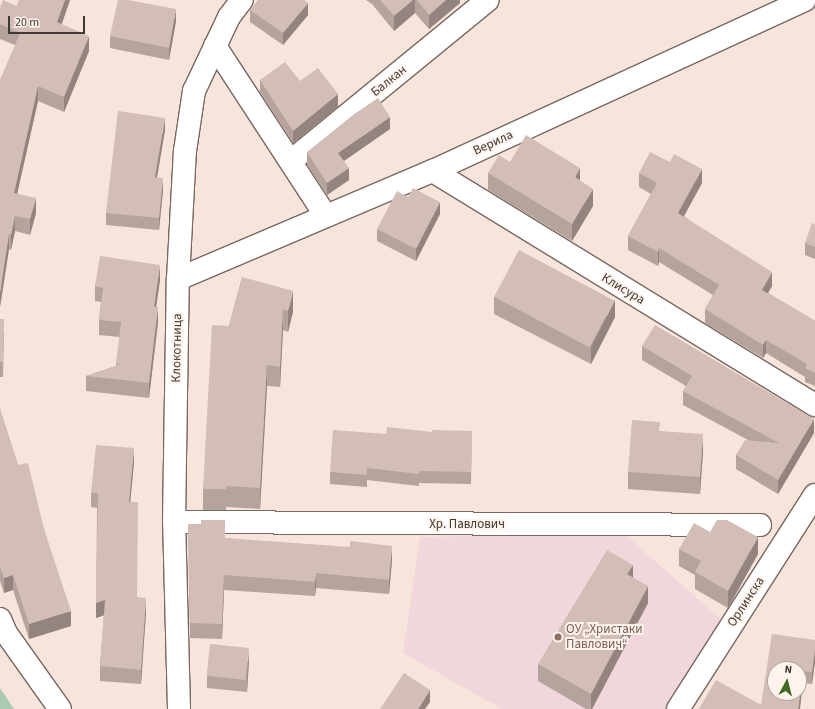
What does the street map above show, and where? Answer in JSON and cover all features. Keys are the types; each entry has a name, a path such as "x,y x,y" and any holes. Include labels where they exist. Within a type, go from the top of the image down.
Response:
{"street":[{"name":"Клокотница","path":"180,709 174,522 178,278 185,151 194,91 229,17 242,0"},
{"name":"Балкан","path":"291,161 488,0"},
{"name":"Верила","path":"178,278 433,171 804,0"},
{"path":"215,46 326,216"},
{"name":"Клисура","path":"433,171 815,405"},
{"name":"Орлинска","path":"678,709 815,495"},
{"name":"Хр. Павлович","path":"174,522 760,525"},
{"path":"0,619 6,633 60,709"}],"shaded area":[{"name":"ОУ „Христаки Павлович“","path":"623,533 722,620 664,709 502,709 403,653 420,537"}],"green space":[{"path":"0,688 14,709 0,709"}],"building":[{"path":"3,0 17,6 19,0 65,0 57,22 89,36 64,97 38,86 14,193 36,198 30,219 15,216 11,235 9,234 0,292 0,80 20,33 0,24 0,8"},
{"path":"118,0 128,0 176,9 169,48 110,36"},
{"path":"258,0 304,0 308,3 283,33 250,10"},
{"path":"380,0 413,0 394,16"},
{"path":"417,0 446,0 429,15"},
{"path":"285,62 300,81 318,68 338,94 293,131 260,80"},
{"path":"378,98 390,117 338,153 349,168 327,183 307,152 353,115"},
{"path":"118,111 165,118 155,177 163,178 159,218 106,213"},
{"path":"526,135 580,168 575,177 593,189 572,224 488,173 499,155 510,162"},
{"path":"650,152 670,162 674,154 702,169 678,213 772,272 762,290 815,321 815,373 805,368 807,364 766,340 763,345 705,309 719,285 659,248 658,252 628,236 657,183 639,173"},
{"path":"413,188 440,202 416,249 377,229 397,191 408,197"},
{"path":"812,223 815,224 815,247 805,243"},
{"path":"519,250 614,301 589,347 494,297"},
{"path":"100,256 160,265 154,307 158,307 149,383 86,376 121,364 116,364 121,322 99,320 103,288 95,286"},
{"path":"242,277 293,291 288,311 283,309 280,367 267,365 260,488 226,486 226,489 203,489 212,325 229,326"},
{"path":"0,319 4,319 3,362 0,362"},
{"path":"655,325 814,419 778,480 736,455 745,440 779,443 683,391 692,376 642,346"},
{"path":"0,409 18,465 28,463 44,529 71,611 29,624 13,575 4,578 0,567"},
{"path":"632,420 660,422 659,431 703,434 700,477 628,472"},
{"path":"387,427 432,432 432,430 472,431 471,472 419,471 419,474 367,468 367,475 330,472 333,430 386,434"},
{"path":"96,445 134,448 129,502 138,502 137,597 146,598 141,670 100,666 105,600 96,603 98,493 91,493"},
{"path":"201,520 225,520 225,538 350,547 350,541 392,546 389,580 316,573 315,582 224,575 222,624 190,623 188,524 201,524"},
{"path":"717,520 727,520 758,537 728,591 695,572 701,561 679,549 694,523 710,532"},
{"path":"607,550 633,565 627,574 648,586 591,694 538,664"},
{"path":"772,634 815,640 812,672 807,671 807,661 768,661"},
{"path":"210,644 249,648 245,680 207,676"},
{"path":"767,666 767,701 799,701 798,709 699,709 716,680 761,705"},
{"path":"404,673 430,690 418,709 380,709"}],"place":[{"name":"ОУ „Христаки Павлович“","path":"558,637"}]}
